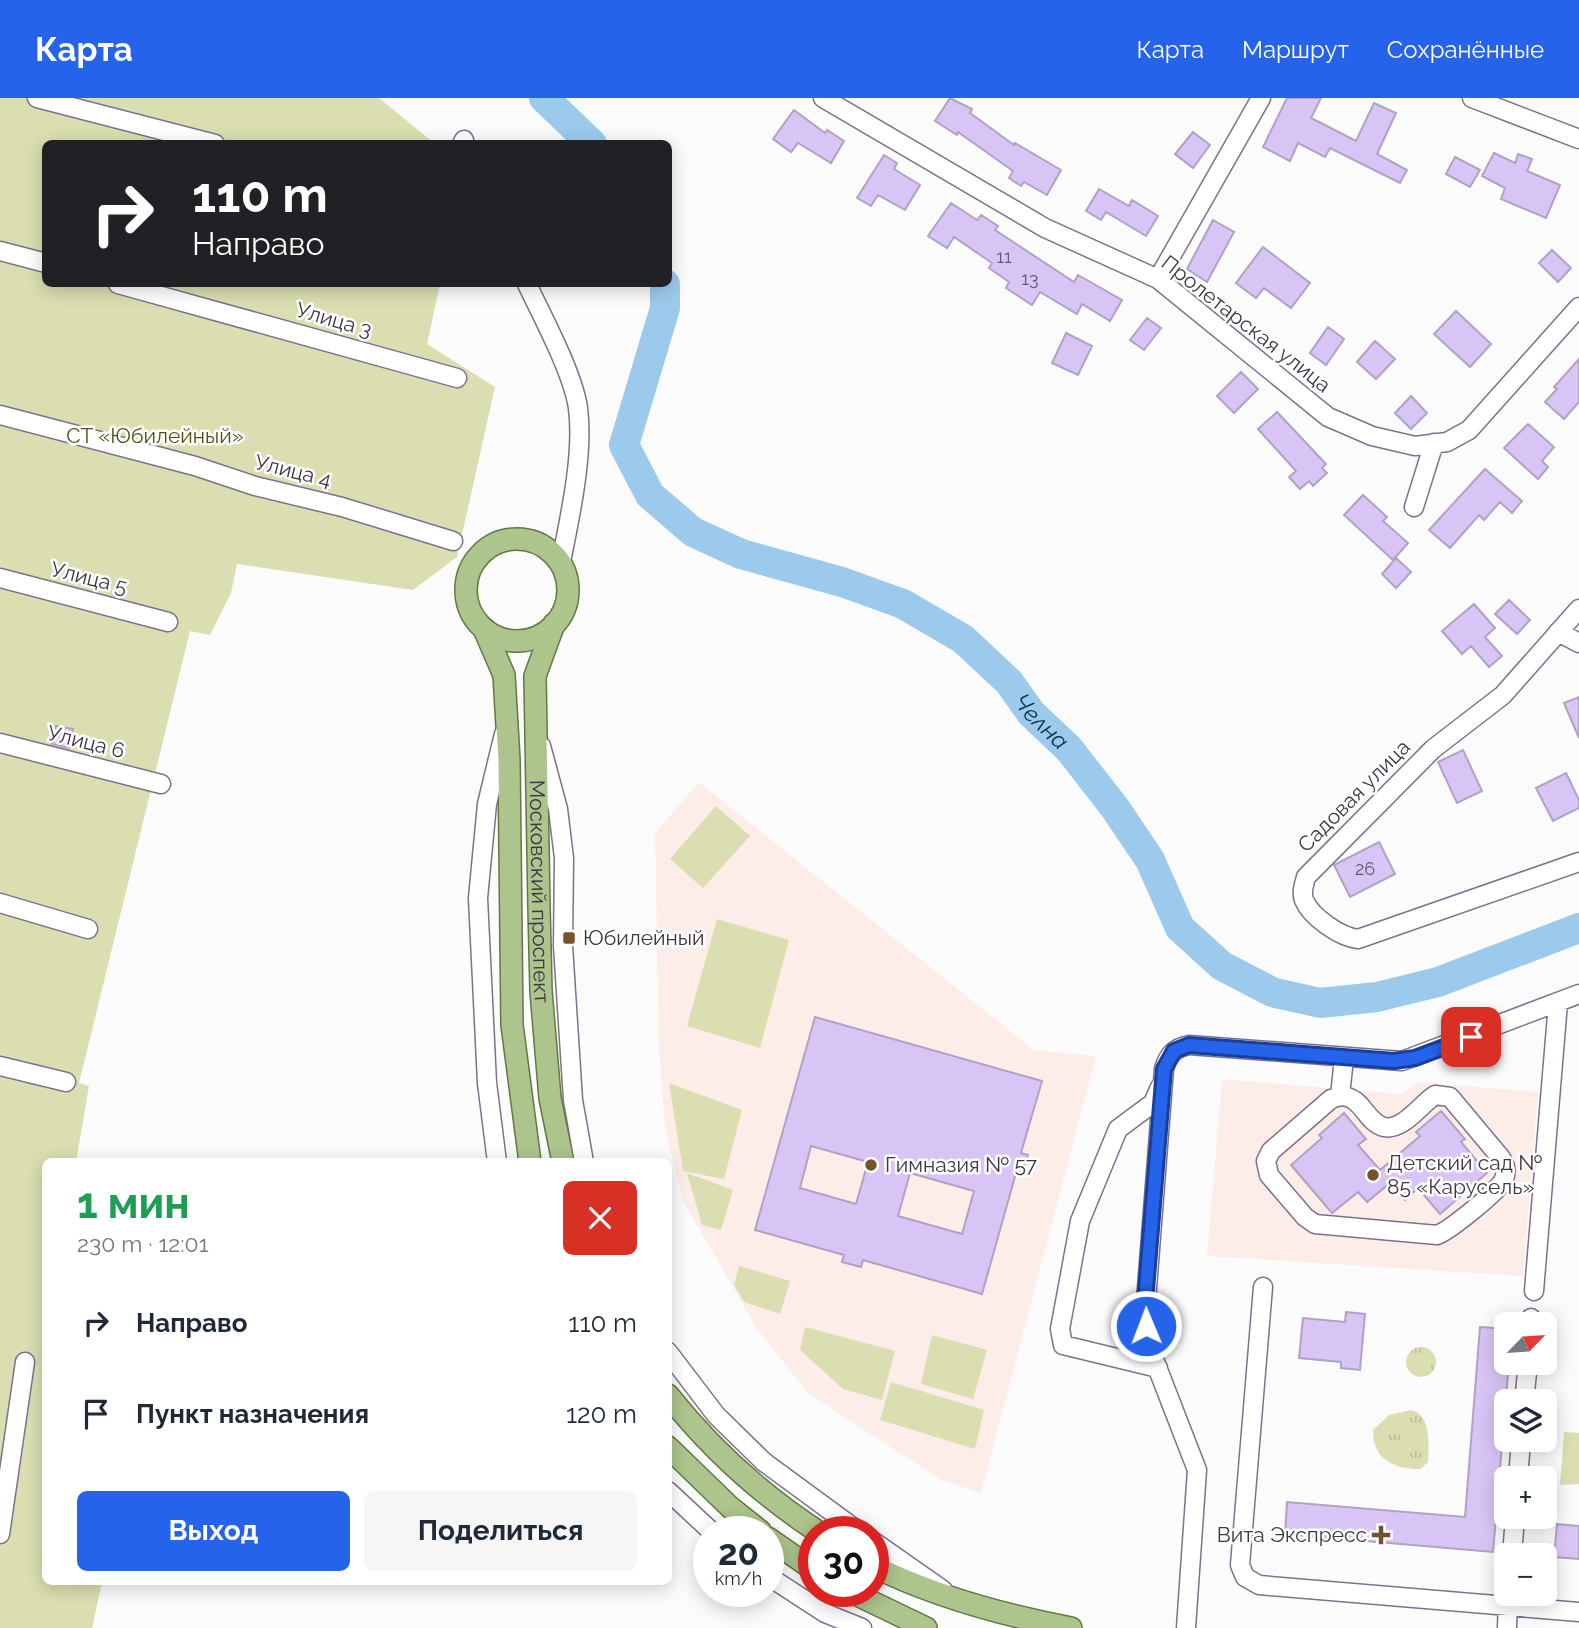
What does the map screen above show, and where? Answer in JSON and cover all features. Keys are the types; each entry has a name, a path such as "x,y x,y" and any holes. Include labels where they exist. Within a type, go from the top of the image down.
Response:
{"main road":[{"name":"Московский проспект","path":"529,1158 512,1025 504,675 484,629 475,619 465,591 473,561 482,550 498,542 527,540 541,543 561,562 568,590 567,603 554,624 535,676 541,991 550,1098 562,1158"},
{"path":"484,629 493,638 510,644 534,639 554,624"},
{"path":"672,1400 697,1431 744,1479 798,1517"},
{"path":"672,1451 741,1516"},
{"path":"889,1574 915,1587 997,1612 1071,1628"},
{"path":"882,1607 926,1628"}],"street":[{"path":"37,98 200,140"},
{"name":"Пролетарская улица","path":"823,98 1045,228 1158,279 1328,417 1372,436 1415,446 1447,442 1469,430 1579,307"},
{"path":"1158,279 1261,98"},
{"path":"1472,98 1579,139"},
{"path":"0,251 42,262"},
{"name":"Улица 3","path":"129,287 457,378"},
{"path":"528,287 556,344 578,407 575,489 561,562"},
{"name":"Улица 4","path":"0,415 195,466 255,486 342,507 453,541"},
{"path":"1414,507 1434,443"},
{"name":"Улица 5","path":"0,578 168,622"},
{"name":"Садовая улица","path":"1579,609 1503,695 1439,744 1306,877 1304,902 1336,933 1358,939 1579,862"},
{"path":"1558,632 1579,643"},
{"path":"496,1158 487,1083 478,898 487,804 507,724"},
{"path":"536,726 558,809 564,858 563,946 573,1100 583,1158"},
{"name":"Улица 6","path":"0,743 161,784"},
{"path":"0,903 88,929"},
{"path":"1186,1628 1197,1470 1148,1338 1145,1302 1163,1081 1168,1058 1174,1051 1189,1045 1386,1062 1415,1058 1579,995"},
{"path":"1534,1291 1558,1003"},
{"path":"1340,1096 1344,1058"},
{"path":"0,1066 66,1082"},
{"path":"1158,1368 1063,1345 1060,1329 1080,1222 1118,1129 1153,1103 1163,1081"},
{"path":"1435,1095 1450,1097 1501,1158 1505,1169 1502,1184 1437,1235 1315,1224 1304,1217 1269,1175 1266,1161 1271,1151 1331,1099 1340,1096 1357,1100 1376,1123 1388,1127 1401,1122 1435,1095"},
{"path":"1263,1287 1240,1565 1245,1577 1259,1585 1494,1599"},
{"path":"672,1357 716,1415 764,1462 838,1516"},
{"path":"0,1534 25,1362"},
{"path":"672,1494 695,1516"},
{"path":"889,1552 954,1599"},
{"path":"784,1586 825,1613 862,1628"},
{"path":"1507,1628 1508,1606"},
{"path":"1544,1606 1579,1612"}],"shaded area":[{"name":"Гимназия № 57","path":"699,782 1034,1050 1096,1056 981,1493 939,1479 807,1392 756,1327 683,1201 665,1129 659,1048 655,833"},
{"name":"Детский сад № 85 «Карусель»","path":"1222,1079 1402,1094 1419,1082 1538,1092 1523,1276 1207,1256"}],"green space":[{"name":"СТ «Юбилейный»","path":"0,98 379,98 430,140 42,140 42,287 439,287 427,344 495,387 457,557 413,590 237,564 231,593 210,635 190,631 79,1083 89,1086 77,1158 42,1158 42,1585 101,1585 92,1628 0,1628"},
{"path":"716,806 750,836 703,888 670,859"},
{"path":"717,919 789,940 760,1048 687,1026"},
{"path":"669,1083 742,1110 724,1179 683,1171"},
{"path":"687,1173 733,1190 721,1230 702,1225"},
{"path":"739,1266 790,1281 780,1314 744,1302 734,1285"},
{"path":"805,1327 895,1351 882,1400 843,1389 800,1350"},
{"path":"932,1335 987,1350 973,1399 921,1384"},
{"path":"1421,1347 1432,1351 1436,1362 1432,1373 1421,1377 1410,1373 1406,1362 1410,1351"},
{"path":"891,1382 984,1410 975,1449 880,1420"},
{"path":"1411,1410 1422,1417 1427,1431 1428,1462 1420,1469 1402,1467 1387,1461 1381,1456 1374,1440 1373,1430 1389,1415"},
{"path":"1564,1432 1579,1433 1579,1484 1560,1485"}],"building":[{"path":"950,98 972,109 970,113 1014,145 1015,143 1061,170 1047,195 1024,182 1021,186 1009,178 1013,171 958,132 957,135 935,121"},
{"path":"1287,98 1321,98 1311,118 1356,141 1374,103 1396,113 1377,154 1407,170 1400,183 1330,148 1325,157 1298,143 1290,161 1263,147"},
{"path":"794,110 825,133 827,130 844,141 831,163 798,143 791,152 773,139"},
{"path":"1193,132 1210,145 1193,168 1175,154"},
{"path":"1494,153 1515,163 1518,154 1532,159 1527,171 1560,185 1546,218 1501,199 1505,188 1482,176"},
{"path":"884,155 897,163 894,169 920,185 905,210 878,195 871,206 857,198"},
{"path":"1455,157 1480,170 1470,187 1446,174"},
{"path":"1099,189 1129,206 1132,200 1158,216 1146,236 1106,212 1101,220 1086,211"},
{"path":"951,203 977,220 981,215 998,226 995,230 1074,282 1078,275 1122,300 1110,321 1082,304 1077,314 1040,292 1032,305 1006,288 1009,282 989,268 992,263 954,237 947,248 928,236"},
{"path":"1213,220 1234,232 1207,282 1187,269"},
{"path":"1263,247 1310,283 1291,308 1264,288 1256,298 1236,283"},
{"path":"1552,250 1571,268 1558,282 1539,263"},
{"path":"1456,311 1491,344 1470,367 1434,334"},
{"path":"1147,318 1161,328 1144,350 1130,340"},
{"path":"1328,327 1344,339 1326,365 1310,353"},
{"path":"1066,333 1092,346 1078,375 1052,363"},
{"path":"1375,341 1395,359 1376,379 1357,362"},
{"path":"1579,359 1579,402 1564,419 1545,402 1557,389 1554,387"},
{"path":"1241,372 1258,389 1234,413 1217,396"},
{"path":"1411,396 1427,413 1411,429 1395,413"},
{"path":"1277,412 1326,464 1322,468 1327,473 1313,486 1309,481 1300,489 1289,477 1296,471 1258,429"},
{"path":"1528,424 1554,447 1542,461 1548,467 1538,479 1504,448"},
{"path":"1485,469 1522,501 1512,513 1500,502 1484,520 1479,515 1450,548 1429,530"},
{"path":"1363,495 1387,517 1383,521 1408,543 1393,560 1344,515"},
{"path":"1396,558 1411,572 1396,588 1382,574"},
{"path":"1509,600 1530,620 1517,634 1495,614"},
{"path":"1474,604 1495,628 1485,637 1502,656 1489,667 1471,646 1462,654 1442,631"},
{"path":"1579,697 1579,738 1564,703"},
{"path":"56,726 73,729 69,748 52,744"},
{"path":"1463,750 1482,791 1457,803 1438,762"},
{"path":"1566,773 1579,800 1579,808 1553,821 1536,788"},
{"path":"1379,842 1395,874 1350,897 1334,865"},
{"path":"815,1017 1042,1081 1021,1153 1028,1155 1022,1175 1016,1173 982,1294 863,1260 861,1267 842,1262 844,1255 755,1230","holes":["811,1146 868,1162 856,1204 800,1188","910,1173 974,1191 962,1234 898,1216"]},
{"path":"1441,1111 1465,1139 1461,1142 1487,1173 1440,1214 1418,1188 1405,1200 1390,1183 1367,1202 1358,1192 1332,1213 1291,1165 1322,1138 1319,1135 1344,1113 1366,1139 1358,1145 1380,1170 1420,1136 1416,1132"},
{"path":"1346,1312 1365,1314 1360,1370 1341,1368 1341,1362 1299,1358 1303,1318 1345,1322"},
{"path":"1480,1327 1494,1328 1494,1376 1508,1376 1507,1389 1494,1389 1494,1452 1501,1452 1500,1466 1494,1466 1493,1552 1285,1534 1287,1502 1465,1517"},
{"path":"1557,1524 1579,1526 1579,1559 1557,1557"}],"waterway":[{"name":"Челна","path":"544,98 588,140"},
{"name":"Челна","path":"665,287 665,308 624,445 650,495 693,532 741,554 842,582 903,604 963,639 1009,682 1031,713 1069,749 1115,808 1150,860 1180,928 1222,966 1272,992 1320,1003 1377,997 1438,982 1579,928"}],"place":[{"name":"Юбилейный","path":"569,938"},
{"name":"Гимназия № 57","path":"871,1165"},
{"name":"Детский сад № 85 «Карусель»","path":"1373,1175"},
{"name":"Вита Экспресс","path":"1381,1535"}],"route":[{"path":"1146,1326 1145,1302 1164,1069 1174,1051 1189,1045 1386,1062 1415,1058 1471,1037"}]}
